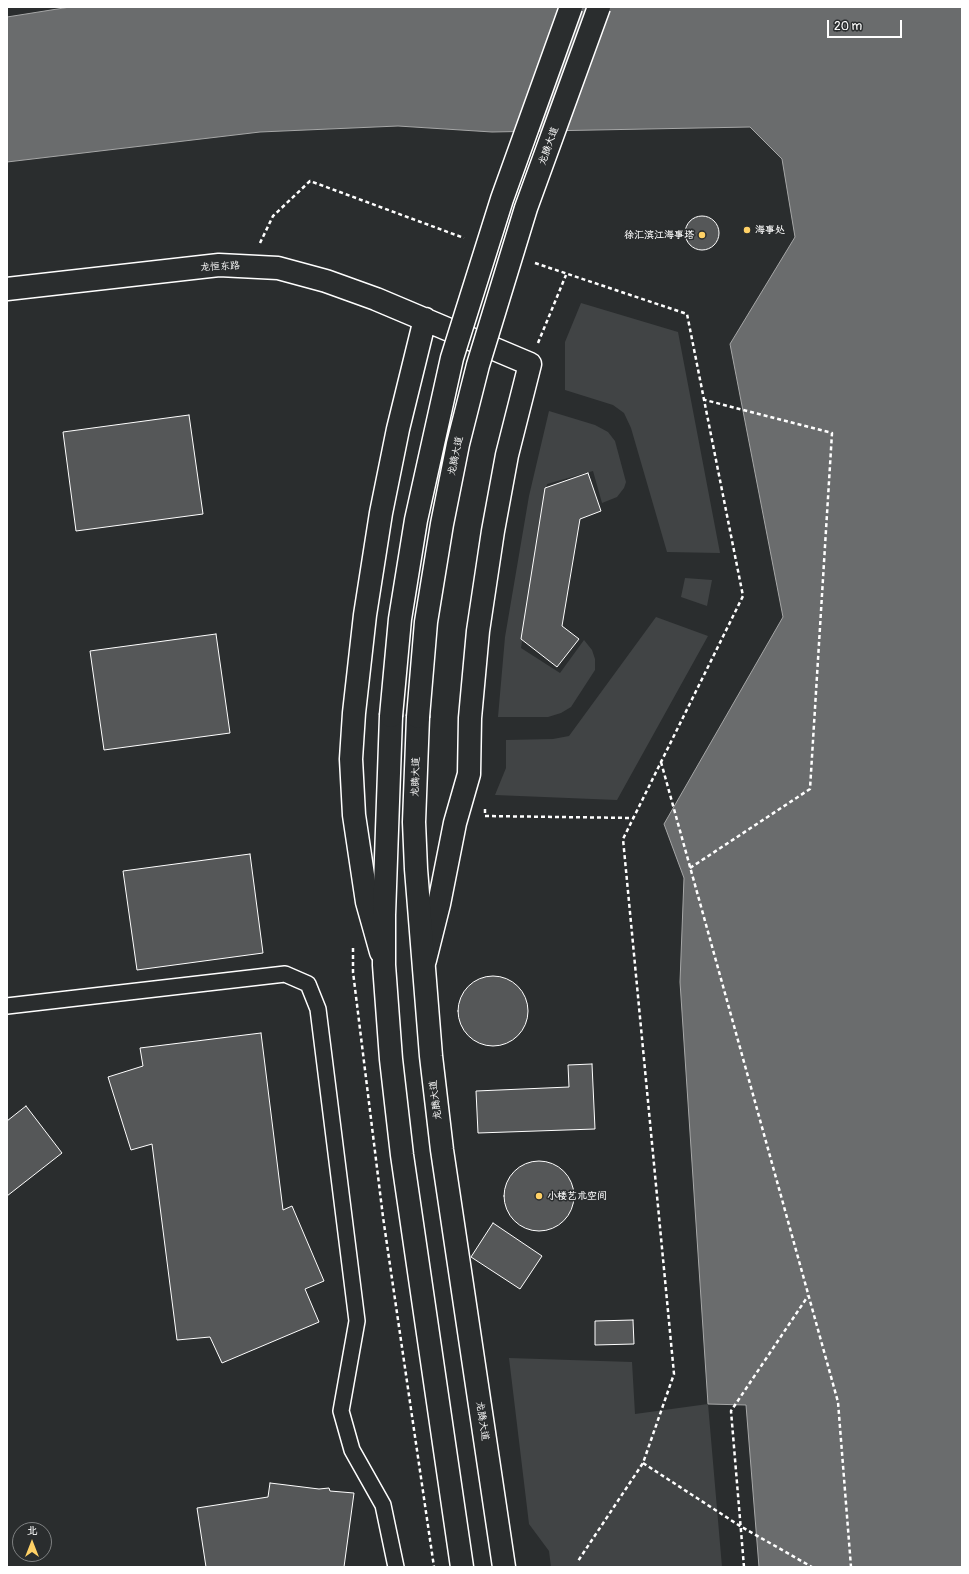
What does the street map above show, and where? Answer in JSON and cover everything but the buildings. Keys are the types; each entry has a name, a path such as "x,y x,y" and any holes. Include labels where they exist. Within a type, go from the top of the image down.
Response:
{"main road":[{"path":"462,1567 402,1155 391,1059 384,965 384,908 391,716 400,619 416,520 452,358 502,199 571,7"},
{"name":"龙腾大道","path":"504,1567 442,1150 431,1056 416,869 414,822 418,717 426,622 442,524 458,444 478,365 526,208 599,7"},
{"name":"龙恒东路","path":"7,289 219,266 278,268 326,280 425,319 530,364"},
{"path":"384,965 367,902 355,823 351,759 354,713 365,615 381,513 398,429 425,319"},
{"path":"424,963 439,904 455,823 469,774 470,718 478,639 491,546 507,455 530,364"}],"lane":[{"path":"7,1006 285,974 308,984 318,1009 357,1321 341,1411 352,1450 383,1505 396,1567"}],"path":[{"path":"250,266 273,216 310,181 467,239"},
{"path":"532,262 566,275 687,314 743,596 623,839 674,1374 643,1463 578,1561"},
{"path":"530,364 566,275"},
{"path":"690,868 810,789 832,433 704,400"},
{"path":"661,762 838,1402 851,1567"},
{"path":"486,816 634,818"},
{"path":"744,1567 731,1411 808,1296"},
{"path":"643,1463 740,1526 812,1567"}],"shaded area":[{"path":"70,7 962,7 962,1567 759,1567 746,1405 708,1404 680,982 684,878 664,824 783,617 730,344 795,237 782,159 750,127 492,132 398,126 260,132 7,162 7,17"},
{"path":"581,303 678,332 720,553 667,552 631,428 624,413 613,405 565,390 565,342"},
{"path":"549,411 595,425 608,432 615,441 626,482 624,488 617,497 602,503 593,471 547,484 521,648 560,673 584,640 592,650 595,659 595,670 571,707 561,713 548,717 498,717 505,637 529,496"},
{"path":"685,578 712,580 707,606 681,597"},
{"path":"656,617 708,636 617,800 495,795 506,768 506,740 553,739 569,736"},
{"path":"509,1358 632,1362 635,1414 708,1404 722,1567 551,1567 549,1551 529,1524"}],"place":[{"name":"海事处","path":"747,230"},
{"name":"徐汇滨江海事塔","path":"702,235"},
{"name":"小楼艺术空间","path":"539,1196"}]}
